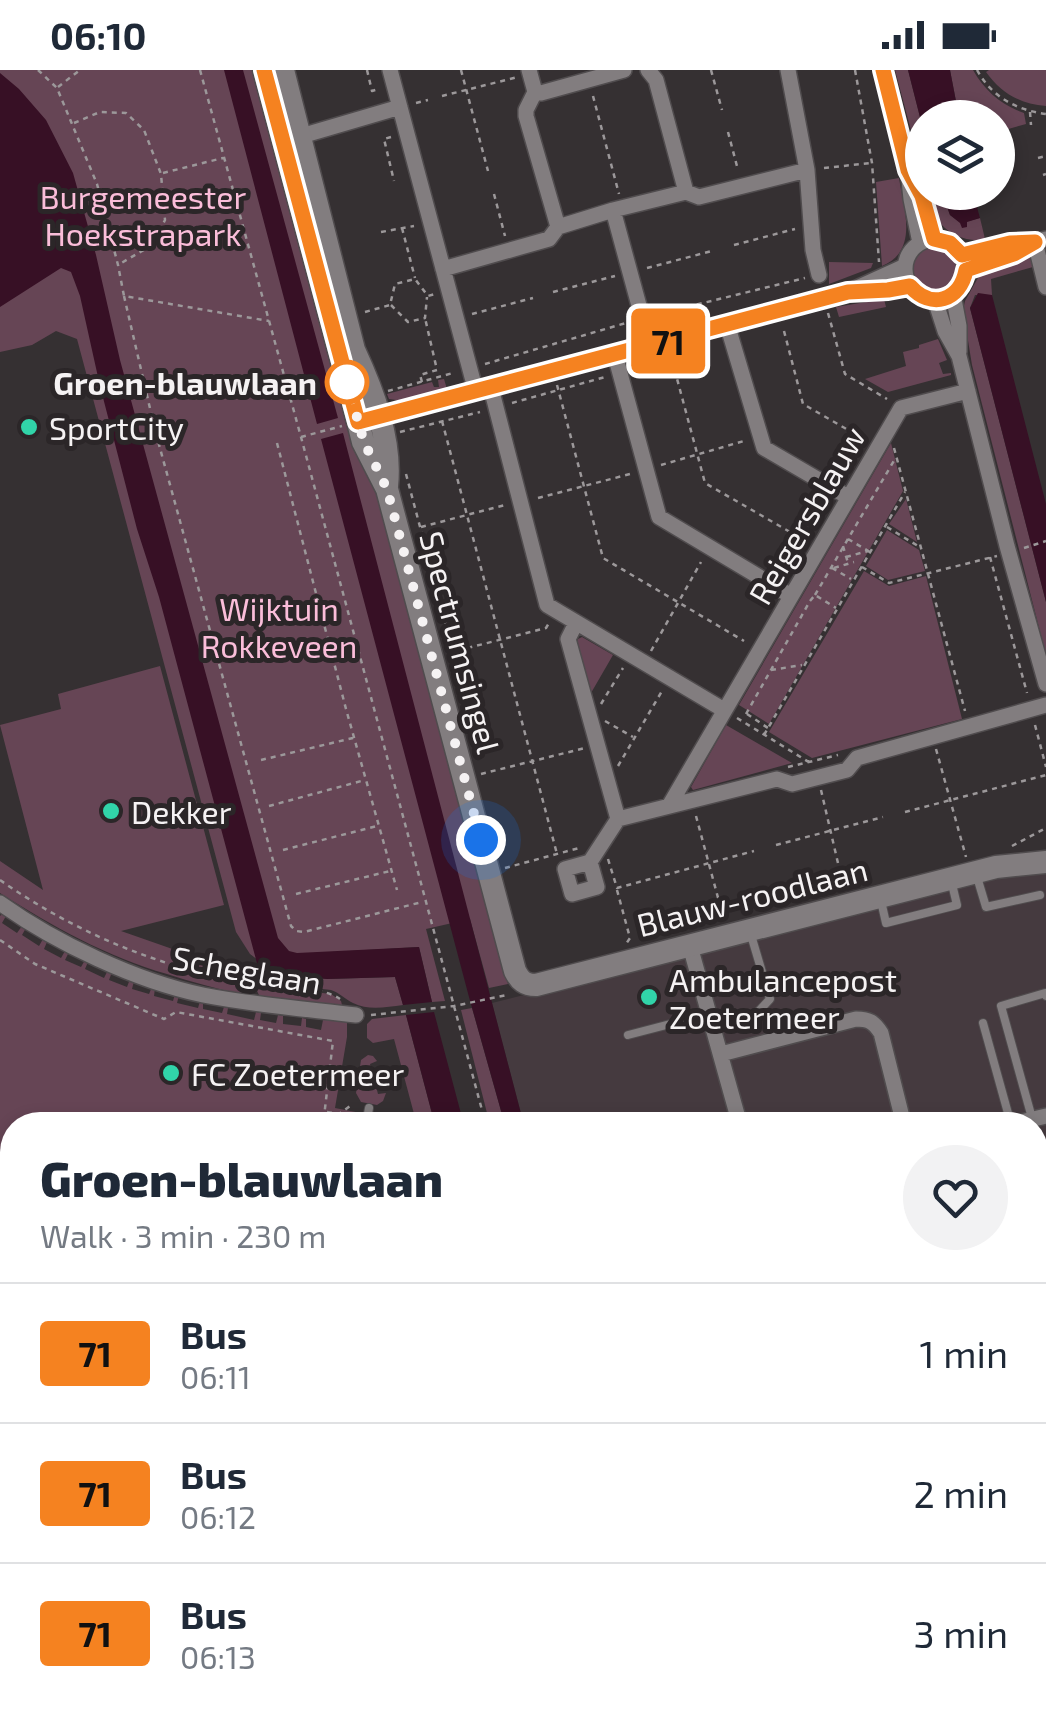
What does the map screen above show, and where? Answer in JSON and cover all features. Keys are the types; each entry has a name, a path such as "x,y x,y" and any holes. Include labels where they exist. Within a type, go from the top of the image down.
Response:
{"street":[{"name":"Spectrumsingel","path":"264,70 291,139 354,350 368,423 389,466 387,489 443,654 464,778 515,971 524,982"},
{"name":"Spectrumsingel","path":"283,70 291,139"},
{"path":"534,92 624,70"},
{"path":"648,70 656,80 686,192"},
{"path":"788,70 808,170 812,250 819,275"},
{"path":"883,70 908,170 922,196 927,241"},
{"path":"530,72 534,92 526,116 558,227"},
{"path":"392,78 470,368 496,408 547,606 724,710"},
{"path":"291,139 400,107"},
{"path":"444,269 548,239 558,227 618,209 686,192 699,197 808,170"},
{"path":"618,209 650,346"},
{"path":"927,241 950,243 964,262 962,284 953,294 936,300 916,293 905,266 910,252 927,241"},
{"path":"964,262 1010,243 1040,241 1046,287"},
{"path":"848,292 905,266"},
{"path":"368,423 824,298 910,286"},
{"path":"953,294 959,326 958,356"},
{"path":"936,300 958,356 1046,684"},
{"path":"728,324 764,448 848,497"},
{"path":"616,355 658,517 791,596"},
{"name":"Reigersblauw","path":"669,806 901,408 968,391"},
{"path":"576,623 568,639 618,820"},
{"path":"590,862 618,820 777,779 792,784 847,770 857,758 1039,707"},
{"name":"Blauw-roodlaan","path":"973,873 1046,844"},
{"name":"Blauw-roodlaan","path":"524,982 536,985 973,873 1046,862"},
{"name":"Scheglaan","path":"0,903 92,956 166,984 200,994 284,1008 356,1015"},
{"path":"690,946 737,1112"},
{"path":"721,1054 868,1019 881,1033 901,1112"}],"lane":[{"path":"973,873 986,907 1040,895"},
{"path":"739,934 770,1000 758,1012"},
{"path":"1037,1112 1001,1006 1045,993 1046,996"},
{"path":"628,1035 709,1014"},
{"path":"983,1023 1007,1112"},
{"path":"368,1112 369,1108"}],"path":[{"path":"38,70 57,88 96,184 156,430 291,926 304,932 424,901"},
{"path":"57,88 80,70"},
{"path":"200,70 483,1112"},
{"path":"367,70 372,91 392,78"},
{"path":"461,70 488,172"},
{"path":"711,70 722,110"},
{"path":"855,70 872,163 880,266 877,277"},
{"path":"985,70 978,72 1004,101 1046,114"},
{"path":"442,96 530,72"},
{"path":"588,80 618,209"},
{"path":"72,124 100,112 126,113 144,130 161,174 165,220 152,246 118,265"},
{"path":"1030,112 1031,125"},
{"path":"728,132 742,186"},
{"path":"394,182 384,139 407,133"},
{"path":"1038,158 1046,156"},
{"path":"161,174 224,158"},
{"path":"808,170 872,163"},
{"path":"494,194 509,252"},
{"path":"381,232 431,223"},
{"path":"734,245 811,224"},
{"path":"402,228 415,279 428,296 425,318 437,370 420,374 422,382"},
{"path":"368,423 422,382 642,318 819,275"},
{"path":"390,305 395,284 415,279"},
{"path":"428,296 449,292"},
{"path":"124,296 270,321"},
{"path":"456,318 533,298"},
{"path":"824,298 845,374 901,408"},
{"path":"363,312 390,305"},
{"path":"390,305 408,322 425,318"},
{"path":"784,330 803,404 862,438"},
{"path":"672,360 705,484 804,540"},
{"path":"554,371 602,558 744,641"},
{"path":"302,437 368,423 442,422 620,373"},
{"path":"442,422 556,854"},
{"path":"888,428 969,728"},
{"path":"277,443 397,890"},
{"path":"746,714 896,456"},
{"path":"405,471 420,527 443,654 546,628 557,612"},
{"path":"764,735 906,491"},
{"path":"420,527 520,500"},
{"path":"886,526 921,548"},
{"path":"847,538 869,551"},
{"path":"862,567 889,583 1046,541"},
{"path":"843,545 848,563"},
{"path":"634,738 595,715 678,602 709,547"},
{"path":"846,558 869,551"},
{"path":"852,556 858,574"},
{"path":"990,558 1039,707 1046,767"},
{"path":"832,568 854,562"},
{"path":"832,568 854,581"},
{"path":"815,595 837,609"},
{"path":"791,596 810,601"},
{"path":"769,670 805,664"},
{"path":"607,784 670,676"},
{"path":"724,710 816,769 848,905"},
{"path":"261,760 354,738"},
{"path":"933,738 973,873 1014,844 1046,828"},
{"path":"464,778 596,745"},
{"path":"808,762 850,752 857,758"},
{"path":"905,812 1046,774"},
{"path":"270,806 366,780"},
{"path":"692,800 708,863 739,934"},
{"path":"776,845 883,817"},
{"path":"283,850 379,826"},
{"path":"489,872 603,842 630,938 614,964"},
{"path":"616,888 754,852"},
{"path":"296,894 392,871"},
{"path":"0,880 52,914 136,952 181,968 238,981 332,993 356,1015"},
{"path":"0,940 35,964 164,1018 176,1012 333,1041 325,1112"},
{"name":"Scheglaan","path":"356,1015 454,1006 502,997"},
{"path":"342,1112 350,1106"}],"shaded area":[{"path":"224,70 243,70 338,418 317,424"},
{"path":"908,70 950,70 956,100 916,100"},
{"path":"0,73 46,120 73,173 120,360 278,938 289,951 297,953 419,947 432,1002 403,1005 395,977 327,979 264,973 258,967 159,597 137,529 71,272 61,268 0,307"},
{"path":"948,210 978,210 980,218 962,228"},
{"path":"978,293 992,295 1046,504 1046,602 970,308"},
{"path":"343,433 521,1112 501,1112 321,439"},
{"path":"1046,863 1046,1112 521,1112 492,1003"},
{"path":"434,1012 461,1112 432,1112 406,1015"}],"green space":[{"name":"Burgemeester Hoekstrapark","path":"0,70 256,70 347,416 344,417 378,491 508,984 489,988 470,919 426,929 445,1001 432,1002 419,947 314,953 262,963 250,954 236,932 77,339 56,331 32,345 0,352"},
{"path":"895,70 908,70 916,100 905,100 905,108"},
{"path":"950,70 973,70 1000,100 956,100"},
{"path":"1046,70 1046,106 1012,96 992,79 986,72"},
{"path":"1015,109 1024,113 1026,124 1015,127"},
{"path":"899,178 906,216 905,240 894,259 882,266 876,182"},
{"path":"935,210 948,210 961,223 980,218 985,239 956,235"},
{"path":"936,244 953,251 960,268 953,285 936,292 919,285 912,268 919,251"},
{"path":"1031,256 1033,267 991,279 992,295 975,295 970,308 1046,602 1046,655 972,365 963,310 979,276"},
{"path":"829,262 873,263 871,268 829,284"},
{"path":"884,299 886,307 839,317 836,307"},
{"path":"938,339 947,360 939,363 943,374 951,375 888,392 865,379 906,366 903,352"},
{"path":"444,379 447,389 403,401 389,399 387,394 432,382 439,387 438,380"},
{"path":"891,443 903,491 769,724 739,705"},
{"path":"906,499 917,542 889,524"},
{"path":"887,530 919,550 925,571 888,580 866,566"},
{"path":"864,571 889,586 926,576 962,719 812,758 769,732"},
{"path":"582,637 613,655 591,693 576,645"},
{"name":"Dekker","path":"160,666 224,905 121,931 241,973 242,995 123,959 60,929 0,893 0,861 43,890 0,725 61,709 58,694"},
{"path":"726,725 792,763 693,790 691,787"},
{"name":"FC Zoetermeer","path":"0,916 6,916 2,923 17,933 22,926 26,928 22,935 39,946 43,939 47,942 44,949 61,958 65,951 69,952 65,960 81,967 85,960 85,969 104,978 108,970 112,972 109,980 127,987 130,979 134,981 132,989 149,994 155,988 154,996 173,1001 175,994 179,995 177,1003 198,1008 200,1001 203,1009 222,1013 224,1007 228,1008 227,1014 254,1020 256,1012 261,1013 260,1020 276,1023 278,1015 283,1016 283,1024 301,1026 302,1018 306,1019 306,1027 321,1030 323,1020 347,1020 335,1108 356,1112 0,1112"},
{"path":"248,966 258,967 264,973 327,979 395,977 403,1005 365,1007 331,990 253,981"},
{"path":"254,985 331,994 342,1005 265,998"},
{"path":"472,1008 501,1112 487,1112 461,1010"},
{"path":"406,1015 432,1112 414,1112 394,1039 373,1043 367,1038 367,1024 372,1019"},
{"path":"368,1055 377,1061 370,1064 378,1094 386,1093 377,1105 361,1102 356,1093 361,1060"}],"bus line":[{"name":"71","path":"264,70 358,422 848,292 910,286 925,298 944,298 962,284 966,270 1014,254 1035,242 1010,243 962,255 950,243 934,239 922,196 908,170 883,70"}],"place":[{"name":"Groen-blauwlaan","path":"347,382"},
{"name":"SportCity","path":"29,427"},
{"name":"Dekker","path":"111,811"},
{"name":"Ambulancepost Zoetermeer","path":"649,997"},
{"name":"FC Zoetermeer","path":"171,1073"}],"route":[{"path":"347,382 364,442 387,489 481,840"}],"park label":[{"name":"Wijktuin Rokkeveen","path":"279,626"}]}
